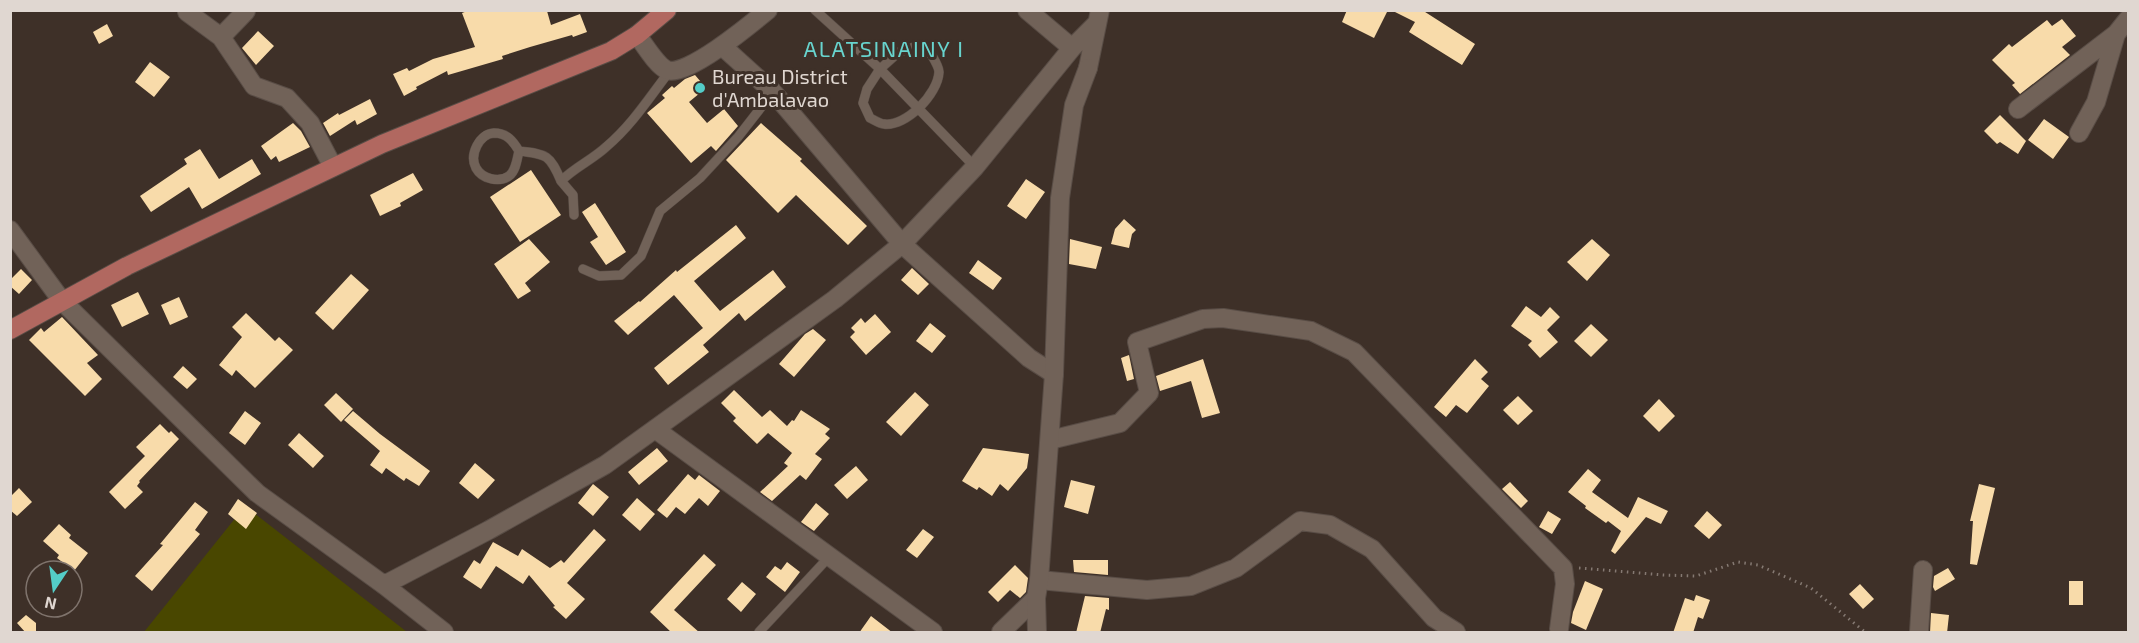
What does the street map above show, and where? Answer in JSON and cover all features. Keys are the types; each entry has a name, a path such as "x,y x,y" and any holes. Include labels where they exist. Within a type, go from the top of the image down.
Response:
{"main road":[{"path":"10,330 128,266 382,144 611,51 637,35 667,10"}],"street":[{"path":"637,35 662,68 669,72 683,70 722,46 768,10"},
{"path":"1027,10 1072,48"},
{"path":"221,37 246,11"},
{"path":"187,12 221,37 254,86 287,98 310,123 333,167"},
{"path":"384,585 605,465 835,299 902,243 975,167 1098,17"},
{"path":"1037,633 1037,589 1054,374 1060,198 1074,105 1088,68 1098,17"},
{"path":"2018,109 2116,34 2128,19"},
{"path":"2079,133 2096,102 2116,34"},
{"path":"722,46 772,92 902,243 1029,358 1054,374"},
{"path":"10,230 62,301 256,493 384,585 444,633"},
{"path":"1050,440 1120,423 1149,393 1137,342 1203,319 1223,318 1311,331 1354,352 1563,568 1565,584 1558,631"},
{"path":"656,429 933,633"},
{"path":"1037,589 1147,590 1191,585 1236,568 1300,521 1330,525 1372,549 1434,618 1456,633"},
{"path":"1919,633 1923,570"},
{"path":"1001,633 1037,589"}],"lane":[{"path":"815,10 920,108 975,167"},
{"path":"914,48 931,54 939,71 935,87 920,108 899,122 884,124 870,118 863,103 867,88 880,69 899,52 914,48"},
{"path":"561,181 570,172 605,149 636,119 669,72"},
{"path":"583,269 599,276 621,275 641,256 660,211 700,178 738,137 772,92"},
{"path":"519,151 516,165 509,176 496,180 484,177 476,168 474,154 478,142 488,134 502,133 512,140 519,151 545,155 554,165 561,181 573,195 574,215"},
{"path":"759,633 830,557"}],"path":[{"path":"1565,584 1574,568 1582,567 1696,576 1738,562 1758,565 1811,588 1865,633"}],"shaded area":[{"path":"245,506 407,632 144,632"}],"building":[{"path":"470,10 547,11 551,25 580,14 587,32 530,47 502,56 503,59 448,75 447,71 404,96 393,74 407,68 409,71 433,59 475,47 462,13"},
{"path":"1347,10 1388,10 1374,38 1342,22"},
{"path":"1391,10 1422,10 1475,44 1462,65 1409,32 1415,22"},
{"path":"2062,19 2076,36 2062,47 2070,55 2020,94 2012,85 2015,83 1992,60 2009,44 2012,47 2047,20 2052,26"},
{"path":"107,24 113,36 99,44 93,32"},
{"path":"258,31 274,46 256,65 242,48"},
{"path":"150,62 170,77 154,97 135,82"},
{"path":"695,75 706,88 689,102 707,123 724,109 738,126 716,151 711,146 691,163 647,113 665,98 662,95 672,86 674,88 685,79"},
{"path":"370,99 377,114 357,125 355,120 330,136 323,123 338,113 339,115"},
{"path":"2000,115 2026,141 2018,154 2000,142 1997,144 1984,131"},
{"path":"2044,119 2069,137 2053,159 2028,140"},
{"path":"293,123 301,131 310,147 279,162 276,156 271,160 261,146"},
{"path":"761,123 802,159 800,161 867,226 848,245 796,195 778,213 726,160"},
{"path":"200,149 219,179 252,159 261,174 202,209 189,187 151,212 140,196 187,164 184,159"},
{"path":"531,170 561,215 520,242 490,197"},
{"path":"413,173 423,190 400,203 401,206 380,216 370,195"},
{"path":"1026,179 1045,192 1026,219 1007,206"},
{"path":"595,203 626,252 606,265 590,242 598,237 582,212"},
{"path":"1124,219 1136,230 1132,234 1129,248 1111,244 1115,229"},
{"path":"736,225 746,238 694,281 720,311 773,270 786,287 745,321 739,313 703,345 709,352 668,385 654,368 703,328 674,295 628,335 614,321"},
{"path":"529,239 550,262 525,283 531,291 518,299 494,264"},
{"path":"1070,239 1102,247 1096,269 1069,264"},
{"path":"1592,239 1610,255 1587,281 1567,262"},
{"path":"978,260 1002,278 993,290 969,273"},
{"path":"912,268 929,284 918,295 901,280"},
{"path":"21,269 32,280 19,294 10,286 10,280"},
{"path":"351,274 369,290 333,330 315,313"},
{"path":"138,292 149,314 122,327 111,305"},
{"path":"179,297 188,317 170,325 161,305"},
{"path":"1526,306 1541,317 1550,307 1560,317 1547,330 1558,342 1540,358 1528,345 1532,341 1511,326"},
{"path":"246,313 275,341 279,337 293,350 255,388 236,370 232,376 219,365 242,337 232,327"},
{"path":"875,314 891,332 866,355 850,337 855,332 851,328 861,318 865,323"},
{"path":"62,317 98,355 87,363 102,379 85,396 29,340 41,328 44,332"},
{"path":"930,323 946,336 932,353 916,341"},
{"path":"1591,324 1608,340 1591,357 1574,341"},
{"path":"813,329 826,340 794,377 779,364 805,334"},
{"path":"1129,355 1134,379 1127,381 1121,358"},
{"path":"1203,359 1220,413 1202,418 1191,381 1160,391 1156,376"},
{"path":"1475,359 1488,372 1481,379 1489,386 1467,413 1456,405 1446,417 1434,407"},
{"path":"183,366 197,379 187,389 173,377"},
{"path":"734,390 762,417 770,410 787,426 792,420 794,421 801,410 830,429 825,434 830,438 815,454 822,459 806,480 800,475 772,501 760,492 788,466 784,463 792,453 768,433 757,444 733,421 736,418 721,403"},
{"path":"915,392 929,405 901,436 886,422"},
{"path":"336,393 353,409 341,422 324,405"},
{"path":"1518,396 1533,411 1518,425 1503,410"},
{"path":"1659,399 1675,416 1659,432 1643,416"},
{"path":"245,411 261,423 245,445 229,433"},
{"path":"353,411 430,471 419,486 406,478 404,481 386,468 382,474 370,465 380,451 344,420"},
{"path":"160,424 179,439 139,481 137,486 143,492 125,509 109,492 145,456 136,447"},
{"path":"299,433 324,456 313,468 288,445"},
{"path":"657,448 668,461 639,485 628,472"},
{"path":"983,448 1029,454 1027,468 1008,491 1000,484 992,496 979,487 977,490 962,481"},
{"path":"475,463 495,480 478,499 459,483"},
{"path":"856,466 868,480 847,499 834,485"},
{"path":"1588,469 1601,480 1592,492 1628,518 1638,497 1668,511 1661,524 1646,517 1615,554 1611,551 1621,531 1585,508 1586,506 1568,492"},
{"path":"688,474 695,480 699,475 720,491 708,506 699,498 685,514 676,507 667,518 657,510"},
{"path":"1071,480 1095,486 1088,514 1064,507"},
{"path":"1510,482 1528,501 1521,508 1502,489"},
{"path":"593,484 609,497 593,516 578,503"},
{"path":"1979,484 1995,488 1977,565 1970,564 1973,521 1970,521"},
{"path":"19,488 32,502 17,516 10,510 10,497"},
{"path":"637,498 655,514 640,531 622,515"},
{"path":"238,499 257,513 246,529 228,514"},
{"path":"195,502 208,512 195,530 200,534 152,591 135,576 163,545 160,544"},
{"path":"816,503 829,514 814,531 801,522"},
{"path":"1548,511 1561,519 1552,534 1539,527"},
{"path":"1707,511 1722,525 1709,539 1694,526"},
{"path":"59,524 71,535 69,538 88,553 83,559 58,559 59,555 43,541"},
{"path":"594,529 606,540 567,583 585,599 566,619 553,607 555,606 529,575 523,584 496,566 481,589 463,577 474,560 480,564 493,542 518,556 522,549 550,568 561,560 564,563"},
{"path":"923,529 934,537 917,558 906,550"},
{"path":"704,554 716,565 674,610 700,633 672,633 650,612"},
{"path":"1073,560 1108,560 1108,575 1074,572"},
{"path":"787,562 800,572 785,592 766,577 775,566 781,570"},
{"path":"1015,565 1028,578 1026,592 1020,598 1010,590 998,602 988,592"},
{"path":"1948,568 1955,579 1935,591 1934,576"},
{"path":"1585,581 1603,589 1586,630 1571,623"},
{"path":"2069,581 2083,581 2083,605 2069,605"},
{"path":"742,582 756,594 741,612 727,599"},
{"path":"1860,584 1874,599 1863,609 1849,594"},
{"path":"1696,595 1710,600 1703,619 1698,617 1693,633 1673,633 1685,598 1694,601"},
{"path":"1085,596 1109,598 1109,610 1106,609 1100,633 1076,633"},
{"path":"1931,613 1949,615 1947,633 1930,633"},
{"path":"871,616 893,633 859,633"},
{"path":"24,617 24,619 31,619 36,623 36,633 26,633 17,623"}],"place":[{"name":"Bureau District d'Ambalavao","path":"700,88"}],"district":[{"name":"ALATSINAINY I","path":"884,48"}]}
